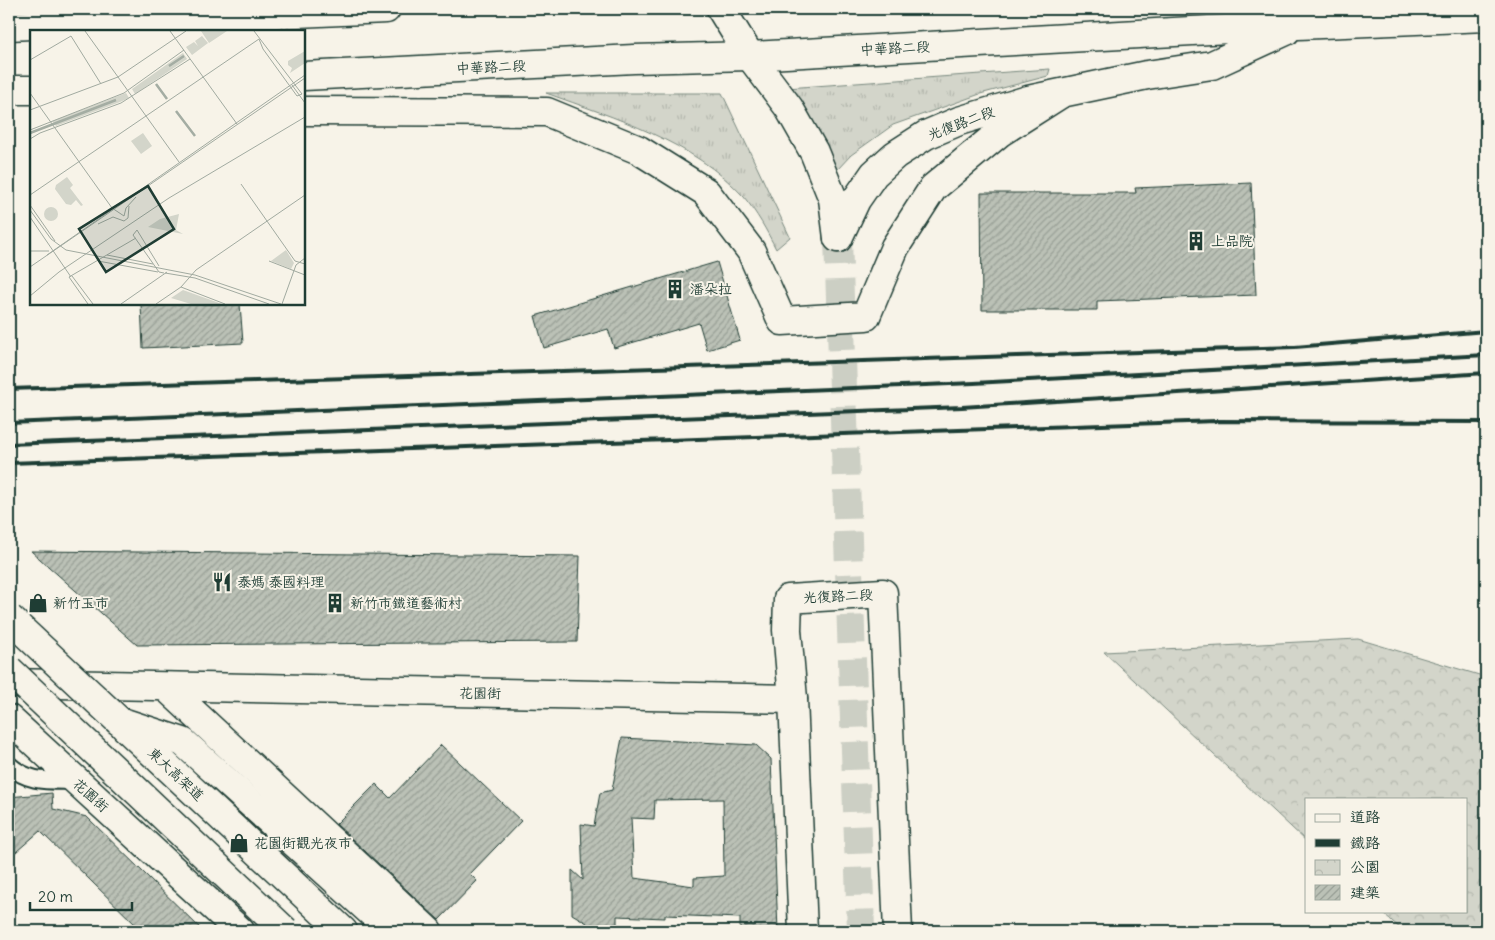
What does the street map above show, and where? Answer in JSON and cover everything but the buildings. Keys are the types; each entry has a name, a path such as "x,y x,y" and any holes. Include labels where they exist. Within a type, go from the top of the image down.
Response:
{"street":[{"path":"9,26 195,13 386,9"},
{"name":"光復路二段","path":"721,9 750,56 789,108 814,152 833,199 838,238 856,200 874,174 895,155 926,135 959,120 1028,100 1147,75 1212,65 1298,25"},
{"name":"中華路二段","path":"305,76 634,59 750,56 1298,25 1486,17"},
{"path":"9,90 30,90"},
{"path":"305,111 547,112 639,150 706,192 751,251 782,321 866,316 896,247 933,188 999,133 1061,93"},
{"name":"光復路二段","path":"803,931 793,699 787,630 788,599 883,593 898,931"},
{"name":"東大高架道","path":"9,618 343,931"},
{"path":"9,670 285,931"},
{"name":"花園街","path":"9,683 793,699"},
{"path":"166,687 428,931"},
{"name":"花園街","path":"9,719 240,931"},
{"path":"119,721 183,742 392,931"}],"lane":[{"path":"9,765 18,773 32,780 76,781"}],"green space":[{"path":"1050,69 1048,76 980,94 893,125 851,155 837,170 787,88"},
{"path":"546,93 722,93 790,237 776,249 762,222 744,197 724,177 677,146 626,122"},
{"path":"1358,639 1486,677 1486,931 1403,931 1382,912 1468,912 1468,798 1305,798 1305,840 1104,652"}],"tunnel":[{"path":"838,238 861,931"}],"railway":[{"path":"9,389 1295,347 1486,331"},
{"path":"9,423 974,383 1486,355"},
{"path":"9,444 962,407 1486,373"},
{"path":"9,463 1216,421 1486,422"}],"place":[{"name":"上品院","path":"1196,241"},
{"name":"潘朵拉","path":"675,289"},
{"name":"泰媽 泰國料理","path":"222,582"},
{"name":"新竹玉市","path":"38,603"},
{"name":"新竹市鐵道藝術村","path":"335,603"},
{"name":"花園街觀光夜市","path":"239,843"}]}
